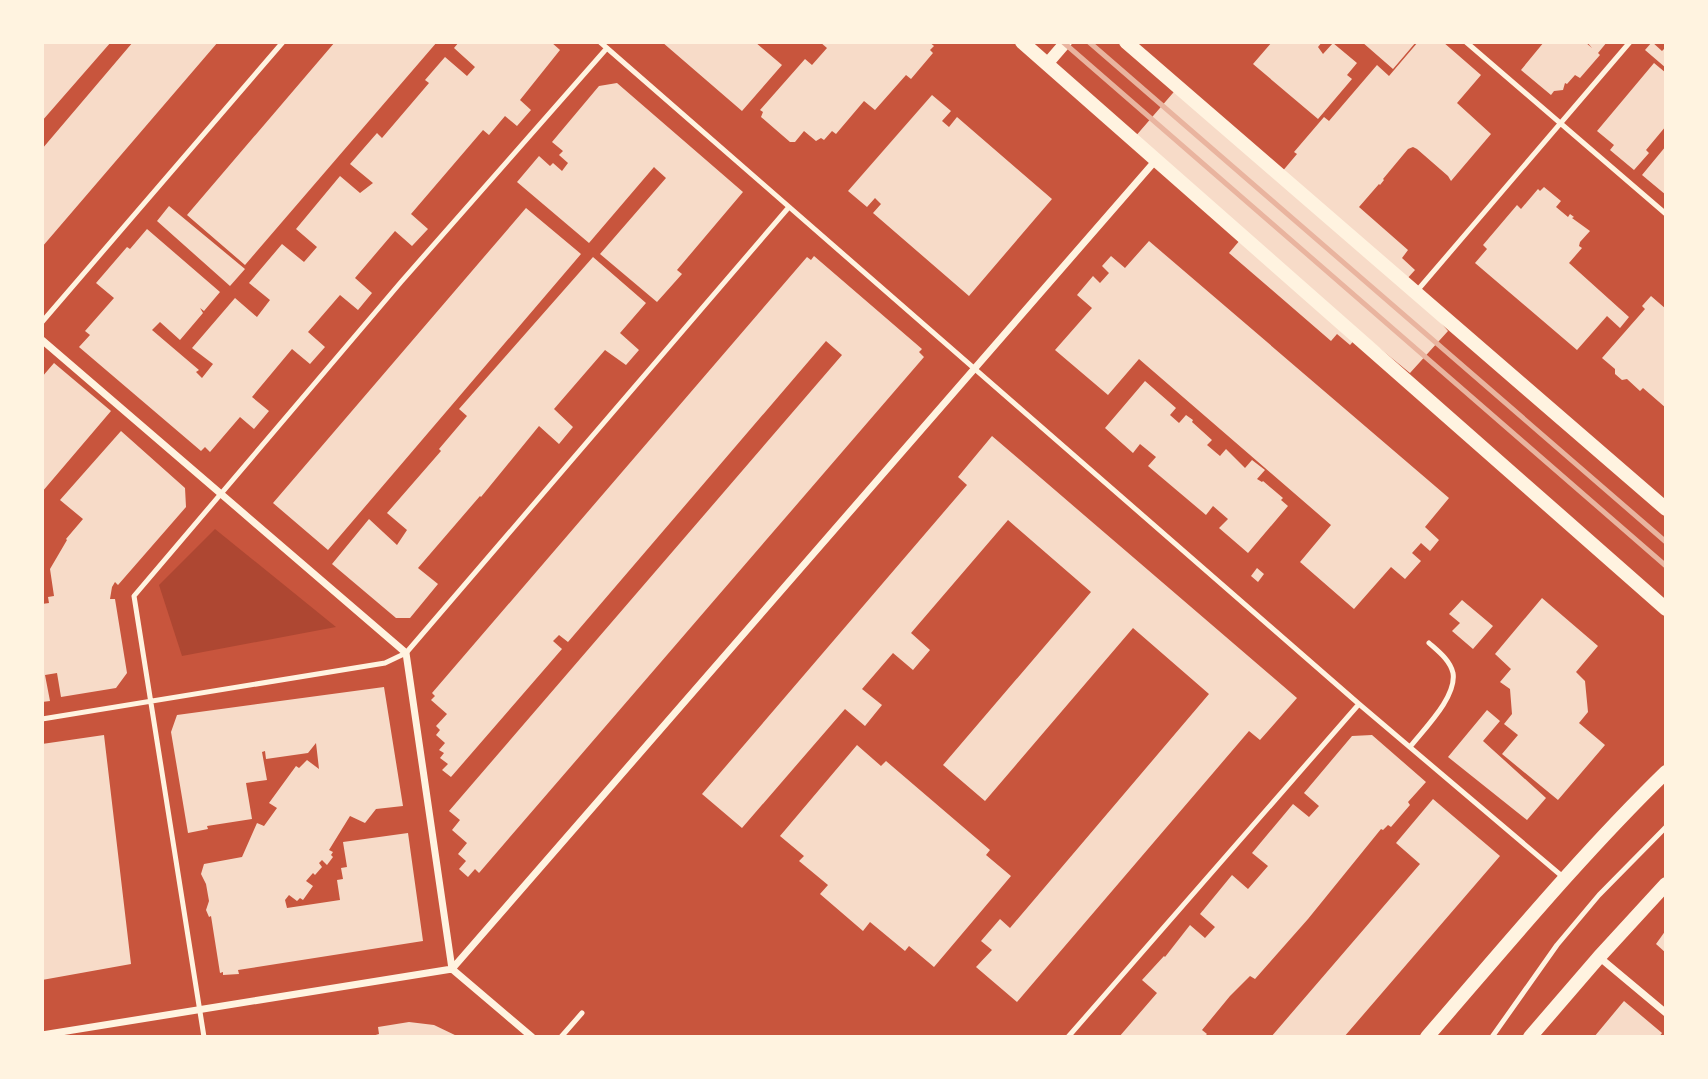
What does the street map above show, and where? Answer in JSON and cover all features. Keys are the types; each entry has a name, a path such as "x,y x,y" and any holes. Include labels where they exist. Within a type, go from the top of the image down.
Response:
{"main road":[{"path":"1022,42 1666,609"},
{"path":"1126,42 1666,509"},
{"path":"1427,1037 1564,878 1666,772"},
{"path":"1530,1037 1666,884"}],"street":[{"path":"1047,64 1066,42"},
{"path":"42,1035 452,969 1156,160"},
{"path":"42,340 406,653 452,969 532,1037"},
{"path":"1599,957 1666,1013"}],"lane":[{"path":"42,322 283,42"},
{"path":"600,42 1359,704 1564,878"},
{"path":"1466,42 1666,214"},
{"path":"1416,293 1630,42"},
{"path":"204,1037 134,596 392,293 607,48"},
{"path":"42,719 384,663 406,653 789,207"},
{"path":"1410,747 1447,700 1453,673 1444,656 1429,643"},
{"path":"1068,1037 1359,704"},
{"path":"1492,1037 1574,925 1599,895 1666,827"},
{"path":"561,1037 582,1013"}],"shaded area":[{"path":"215,529 336,627 182,656 159,585"}],"building":[{"path":"42,42 111,42 42,121"},
{"path":"133,42 218,42 42,247 42,149"},
{"path":"335,42 437,42 245,265 187,215"},
{"path":"459,42 551,42 560,50 520,100 531,110 517,126 505,116 489,135 483,130 411,214 428,229 412,246 395,231 355,278 372,293 358,310 340,295 308,332 325,347 310,364 292,349 252,397 269,411 254,429 240,417 210,452 205,447 201,451 79,347 90,335 85,331 114,298 96,283 127,247 130,249 147,229 220,292 204,311 200,308 203,313 180,340 160,322 152,330 199,370 196,372 202,378 213,364 192,348 235,298 257,317 270,300 249,283 282,244 304,262 317,247 296,229 340,176 360,193 373,183 350,164 377,133 382,138 429,83 425,80 445,57 467,76 475,67 454,48"},
{"path":"662,42 755,42 782,65 742,111"},
{"path":"820,42 929,42 934,46 930,50 933,53 911,79 906,75 875,110 864,101 836,134 832,131 824,140 821,138 816,141 804,131 795,142 790,142 761,117 763,112 760,110 805,59 812,65 827,48"},
{"path":"1272,42 1322,42 1318,47 1323,54 1333,43 1357,63 1347,75 1352,79 1318,119 1253,64"},
{"path":"1362,42 1416,42 1393,69"},
{"path":"1418,42 1443,42 1481,75 1457,103 1491,134 1451,181 1417,149 1408,149 1359,207 1408,250 1402,258 1415,270 1405,281 1448,331 1410,373 1361,333 1350,345 1337,334 1331,341 1229,253 1246,233 1134,138 1179,86 1281,173 1297,154 1294,152 1324,117 1329,121 1377,65 1389,76"},
{"path":"1544,42 1585,42 1592,48 1587,42 1607,42 1598,53 1600,55 1580,78 1575,75 1565,83 1563,90 1554,91 1551,95 1521,70"},
{"path":"1652,42 1662,51 1666,47 1666,68 1645,50"},
{"path":"1654,63 1666,73 1666,126 1646,150 1649,153 1634,170 1610,150 1614,145 1597,131"},
{"path":"617,83 743,192 677,270 682,274 657,302 600,254 666,178 654,167 589,243 517,182 539,156 550,166 553,163 562,171 568,163 559,155 563,151 552,142 599,86"},
{"path":"932,95 951,111 942,121 949,127 957,117 1052,199 969,296 873,213 881,204 875,198 867,207 848,191"},
{"path":"1666,146 1666,195 1642,175"},
{"path":"1544,187 1561,201 1556,207 1568,217 1570,214 1590,231 1580,242 1579,246 1582,248 1569,263 1629,317 1620,328 1607,316 1577,350 1475,263 1487,249 1483,245 1517,205 1521,209 1538,189 1540,191"},
{"path":"169,206 245,269 230,286 157,221"},
{"path":"526,208 581,254 328,550 273,503"},
{"path":"1149,241 1449,498 1425,527 1439,540 1430,551 1421,543 1412,553 1421,561 1405,579 1391,567 1354,609 1300,562 1331,525 1139,359 1108,395 1055,350 1092,308 1077,295 1093,276 1100,283 1109,273 1102,266 1111,256 1125,268"},
{"path":"814,256 922,349 919,352 924,357 479,873 475,869 468,877 459,869 466,861 458,854 467,843 452,830 460,820 449,811 842,355 826,341 568,642 559,635 553,641 562,649 451,777 442,770 448,764 440,758 444,753 439,750 445,743 436,735 440,730 436,726 447,714 431,700 435,696 432,693 807,257 811,260"},
{"path":"593,257 646,303 620,333 639,350 626,365 605,350 554,409 573,427 559,444 539,426 418,568 438,584 410,618 396,618 332,564 369,519 397,545 407,530 387,513 441,451 439,449 467,416 459,409"},
{"path":"1651,296 1666,309 1666,408 1643,388 1640,391 1627,379 1622,380 1615,374 1615,369 1602,358 1645,309 1642,306"},
{"path":"54,363 111,411 42,492 42,377"},
{"path":"1145,381 1176,408 1170,415 1179,423 1186,415 1193,420 1192,422 1212,440 1207,445 1220,456 1226,449 1245,468 1252,460 1265,470 1257,479 1283,498 1281,500 1288,506 1248,553 1219,528 1228,519 1213,506 1206,515 1148,466 1156,457 1140,444 1133,453 1105,428"},
{"path":"121,431 185,488 186,507 118,585 115,582 112,587 110,599 115,599 127,673 116,688 61,697 57,673 45,675 50,701 42,702 42,604 49,603 48,597 54,596 50,569 66,539 83,519 60,500"},
{"path":"992,436 1297,698 1260,740 1249,731 1017,1002 976,967 992,950 981,941 1000,919 1010,928 1209,694 1133,628 985,801 943,765 1091,592 1008,520 911,633 930,650 913,670 893,653 862,689 882,705 865,726 845,709 742,828 702,794 967,485 958,477"},
{"path":"1257,568 1264,574 1258,582 1251,576"},
{"path":"1542,598 1598,646 1576,672 1585,681 1588,712 1579,723 1605,745 1558,800 1502,754 1518,735 1504,724 1512,714 1510,689 1500,682 1511,669 1495,654"},
{"path":"1462,600 1493,626 1473,649 1452,631 1460,623 1449,614"},
{"path":"384,687 403,806 376,809 365,823 350,816 329,850 333,852 333,857 327,865 322,860 319,863 322,867 306,881 313,886 303,900 300,898 297,901 289,895 285,900 287,908 340,900 337,880 343,879 341,868 347,867 343,842 408,833 423,941 238,970 239,974 223,975 223,972 220,973 211,916 209,917 206,910 209,901 201,874 204,864 242,857 257,823 264,826 277,808 269,803 296,766 299,768 307,760 319,769 316,743 308,753 266,759 265,751 262,752 267,780 246,783 252,819 207,826 208,829 188,833 171,732 177,715"},
{"path":"1487,710 1500,721 1483,741 1546,798 1527,820 1448,757"},
{"path":"104,735 131,964 42,980 42,744"},
{"path":"1372,735 1426,782 1408,802 1410,805 1391,827 1388,825 1381,829 1255,979 1250,976 1230,996 1202,1030 1207,1034 1204,1037 1119,1037 1157,993 1142,980 1165,957 1190,925 1205,938 1215,927 1200,914 1232,875 1248,889 1268,866 1252,853 1293,804 1309,817 1319,806 1304,793 1352,736"},
{"path":"857,745 881,766 886,761 990,850 986,855 1011,876 934,967 909,946 905,951 870,922 863,931 820,894 828,885 799,861 804,856 780,836"},
{"path":"1433,799 1500,856 1344,1037 1271,1037 1420,864 1396,843"},
{"path":"1666,930 1666,953 1656,944"},
{"path":"1624,1001 1662,1033 1659,1037 1594,1037"},
{"path":"409,1022 434,1025 459,1037 369,1037 379,1034 378,1027"}],"railway":[{"path":"1063,42 1666,566"},
{"path":"1089,42 1666,542"}]}
